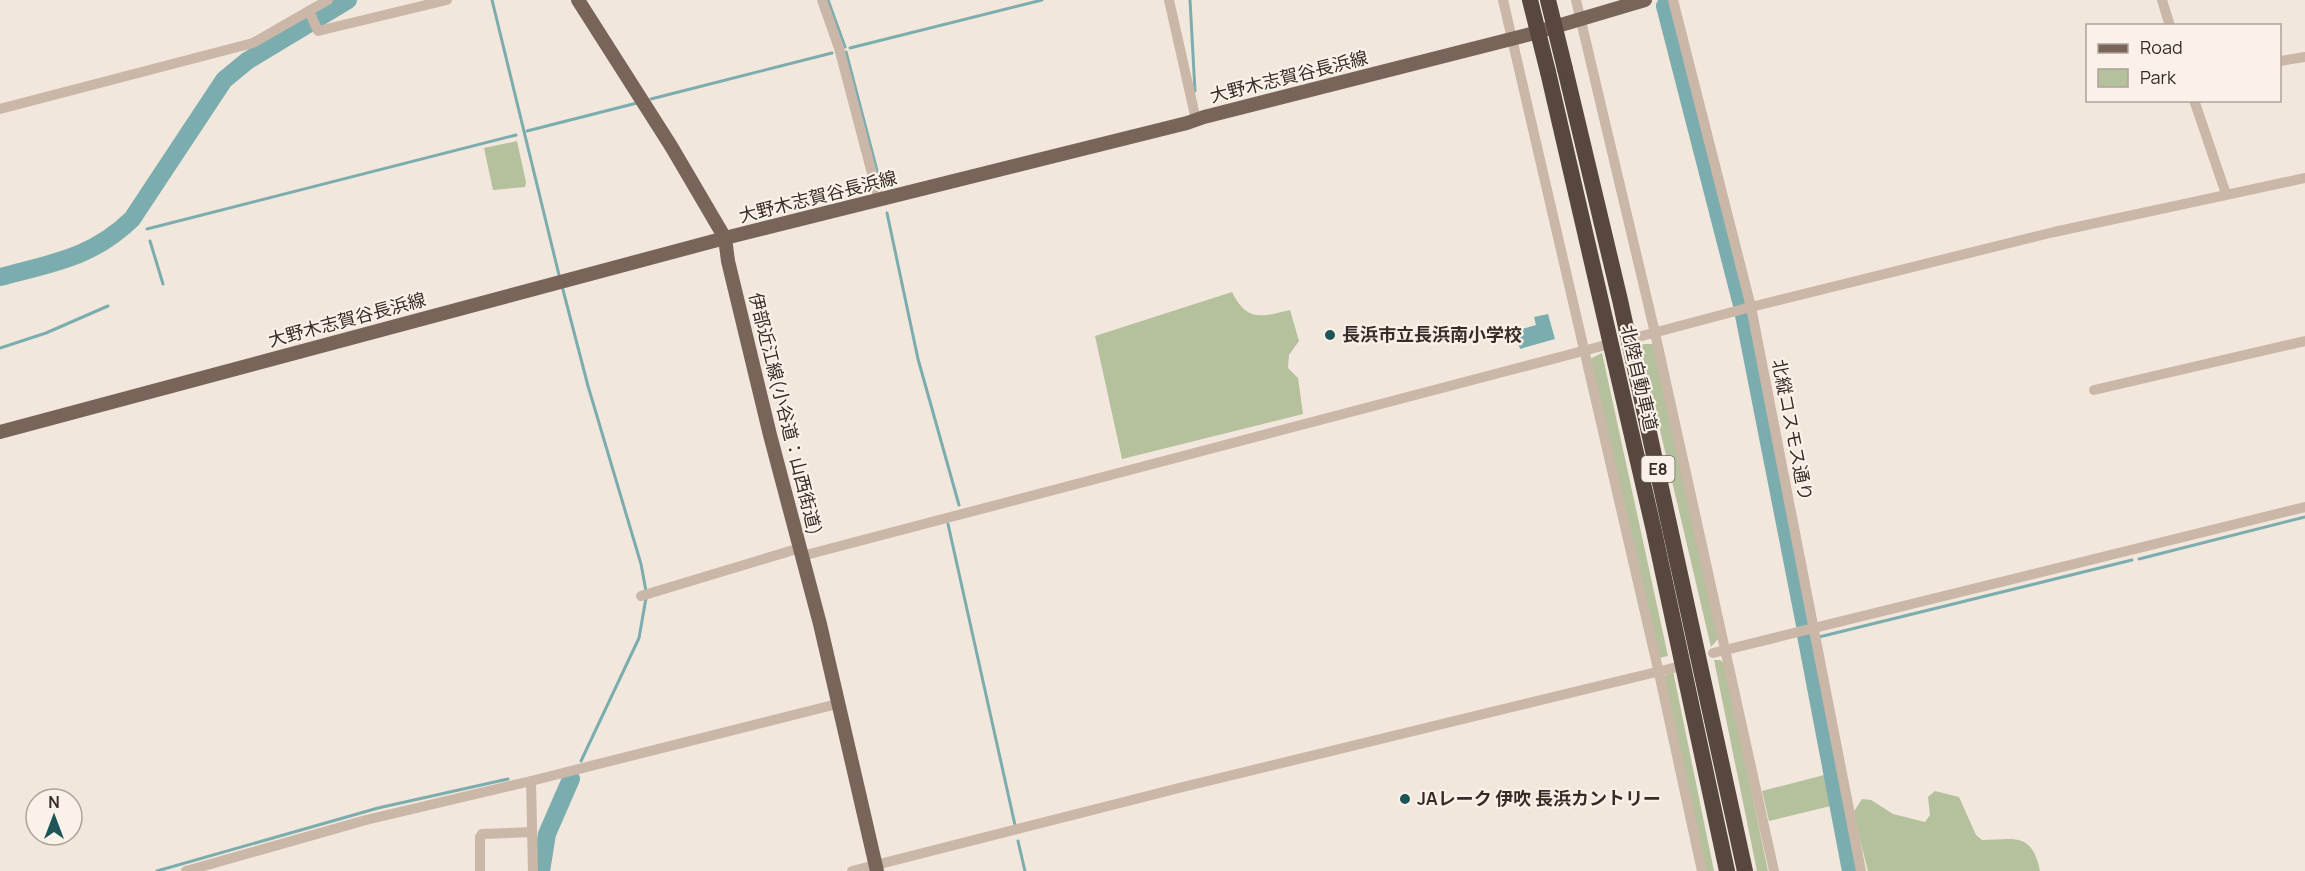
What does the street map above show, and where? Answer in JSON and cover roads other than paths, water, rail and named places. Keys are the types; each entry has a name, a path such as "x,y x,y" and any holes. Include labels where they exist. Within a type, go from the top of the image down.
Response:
{"highway":[{"name":"北陸自動車道","path":"1530,0 1556,71 1625,323 1745,871"},
{"name":"北陸自動車道","path":"1548,0 1556,71 1727,871"}],"main road":[{"name":"伊部近江線(小谷道：山西街道)","path":"578,0 671,146 725,238 741,318 820,624 876,868"},
{"name":"大野木志賀谷長浜線","path":"0,432 725,238 1196,120 1581,20 1645,0"}],"street":[{"path":"0,109 253,43 328,0"},
{"path":"309,11 318,30 447,0"},
{"path":"822,0 839,48 879,200"},
{"path":"1169,0 1196,120"},
{"path":"1503,0 1659,673 1702,871"},
{"path":"1576,0 1655,333 1774,871"},
{"name":"北縦コスモス通り","path":"1673,0 1746,308 1815,629 1861,871"},
{"path":"2162,0 2169,24"},
{"path":"2281,61 2305,57"},
{"path":"2195,102 2226,194"},
{"path":"1638,337 2054,232 2305,178"},
{"path":"2094,390 2305,340"},
{"path":"646,594 1602,346"},
{"path":"1713,653 2305,507"},
{"path":"852,871 876,868 1195,784 1677,667"},
{"path":"186,871 366,820 837,704"},
{"path":"531,781 533,871"},
{"path":"480,871 480,837 482,834 532,832"}],"water":[{"path":"1548,314 1555,339 1520,349 1515,331 1536,325 1534,317"}],"waterway":[{"path":"0,277 54,263 86,251 117,232 132,219 224,80 247,61 348,0"},
{"path":"492,0 559,275"},
{"path":"828,0 845,47"},
{"path":"850,48 1042,0"},
{"path":"1190,0 1195,91"},
{"path":"1665,6 1742,305 1805,625"},
{"path":"846,52 881,186"},
{"path":"651,99 832,53"},
{"path":"527,131 637,103"},
{"path":"147,229 516,135"},
{"path":"887,213 918,359 959,505"},
{"path":"150,241 163,284"},
{"path":"562,286 588,386 641,564 646,591"},
{"path":"0,348 46,333 108,306"},
{"path":"2139,559 2305,517"},
{"path":"948,524 1015,825"},
{"path":"1819,637 2132,560"},
{"path":"581,761 639,638 646,598"},
{"path":"1806,635 1851,871"},
{"path":"157,871 378,808 508,779"},
{"path":"541,871 547,834 571,779"},
{"path":"1018,841 1025,871"}],"place":[{"name":"長浜市立長浜南小学校","path":"1330,335"},
{"name":"JAレーク 伊吹 長浜カントリー","path":"1405,799"}]}
